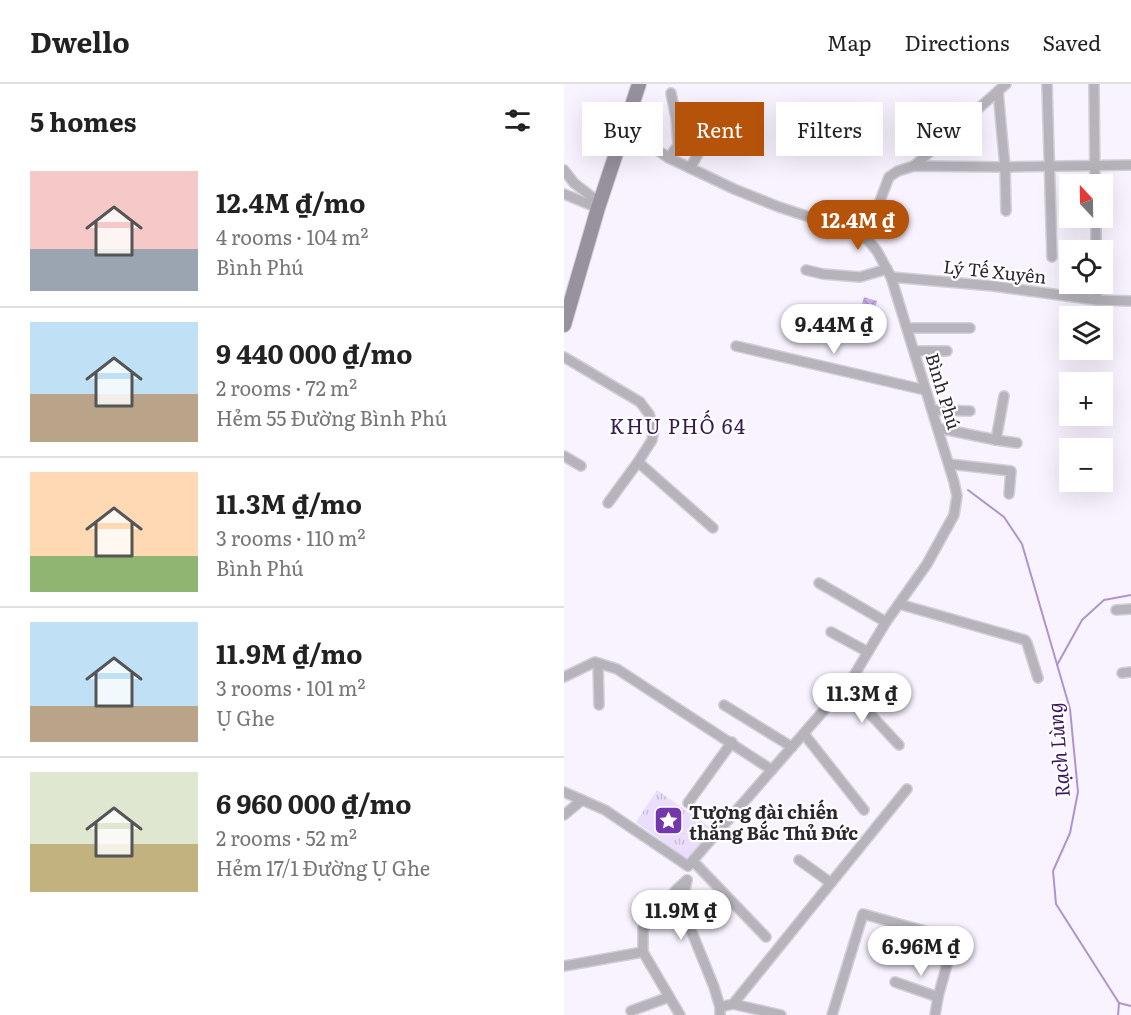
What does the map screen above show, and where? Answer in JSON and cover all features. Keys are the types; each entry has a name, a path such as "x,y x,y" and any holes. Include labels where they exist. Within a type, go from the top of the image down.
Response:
{"main road":[{"path":"633,102 639,84"},
{"path":"564,325 615,156"}],"street":[{"path":"914,166 1006,84"},
{"path":"1047,84 1052,257"},
{"path":"1094,84 1095,174"},
{"path":"998,91 1005,167 1006,211"},
{"path":"669,158 678,145 671,93"},
{"path":"663,154 734,189 779,207 858,233 866,238 889,177 898,171 914,166 1131,165"},
{"path":"690,168 697,156"},
{"path":"564,170 574,183 599,206"},
{"path":"564,194 599,206"},
{"name":"Bình Phú","path":"691,863 853,677 886,622 927,564 954,515 957,496 915,351 889,273 877,251 866,238"},
{"path":"806,270 860,278 889,273"},
{"name":"Lý Tế Xuyên","path":"889,273 1097,300 1131,301"},
{"path":"1097,294 1097,300"},
{"path":"907,328 970,328"},
{"path":"736,346 925,390"},
{"path":"915,351 948,351"},
{"path":"564,357 640,402 649,414 654,429 652,440 608,503"},
{"path":"996,440 1004,396"},
{"path":"932,410 970,411"},
{"path":"938,428 1017,443"},
{"path":"564,456 580,466"},
{"path":"638,462 712,528"},
{"path":"949,464 1011,471 1010,494"},
{"path":"819,583 886,622"},
{"path":"898,604 1025,640 1028,643 1038,678"},
{"path":"1116,610 1131,609"},
{"path":"831,632 868,652"},
{"path":"564,677 591,663 618,669 772,770"},
{"path":"598,663 599,705"},
{"path":"847,684 872,716 899,744"},
{"path":"724,705 792,747"},
{"path":"804,734 864,810"},
{"path":"688,803 732,742"},
{"path":"691,863 682,904 720,1011 733,1004 907,789"},
{"path":"564,792 605,810 691,863 766,937"},
{"path":"564,815 582,800"},
{"path":"799,860 831,884"},
{"path":"680,1015 643,952 643,930 687,880"},
{"path":"832,1015 862,914 954,939 935,1015"},
{"path":"564,966 643,952"},
{"path":"895,982 938,997"},
{"path":"631,1011 669,998"},
{"path":"733,1004 782,1015"}],"green space":[{"path":"657,790 714,830 691,858 687,859 636,822"}],"building":[{"path":"864,297 877,301 869,333 855,330"}],"waterway":[{"name":"Rạch Lùng","path":"968,490 1004,517 1022,544 1070,709 1078,792 1070,833 1053,871 1056,904 1119,1003 1118,1015"},
{"path":"1057,665 1082,620 1104,600 1131,595"},
{"path":"1119,1003 1131,1006"}],"place":[{"name":"Tượng đài chiến thắng Bắc Thủ Đức","path":"668,821"}],"district":[{"name":"KHU PHỐ 64","path":"678,425"}]}
